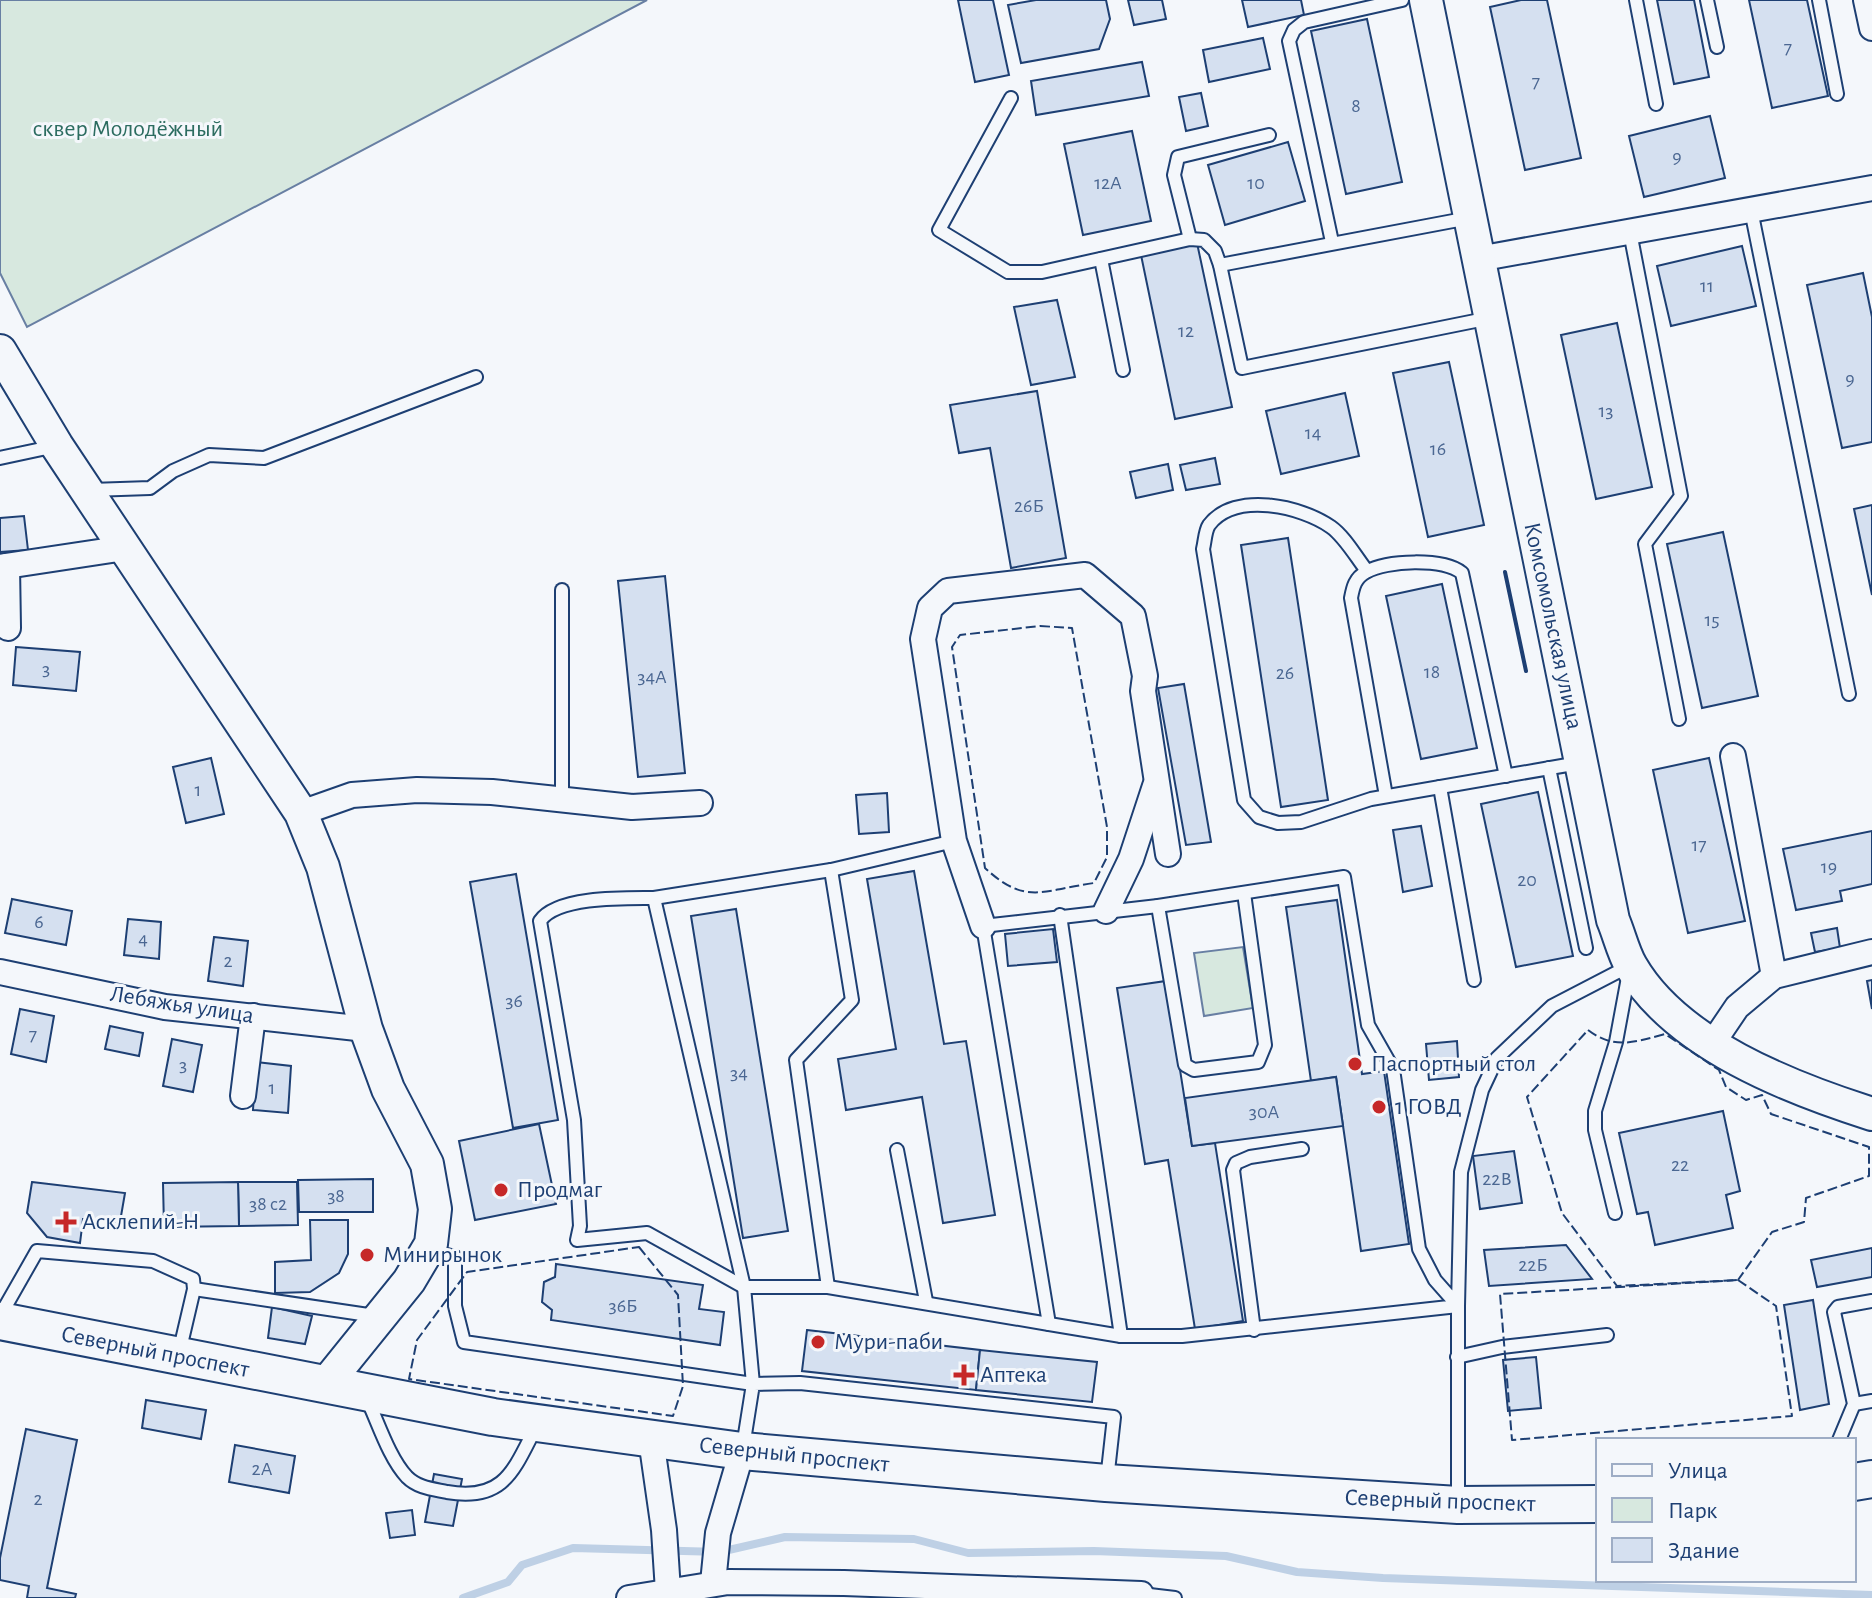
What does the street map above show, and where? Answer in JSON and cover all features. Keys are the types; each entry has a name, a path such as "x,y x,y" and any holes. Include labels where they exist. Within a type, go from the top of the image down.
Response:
{"main road":[{"name":"Комсомольская улица","path":"1426,0 1613,920 1631,965 1661,1003 1712,1044 1773,1079 1872,1114"},
{"path":"0,351 57,446 301,813 323,867 366,1029 388,1089 427,1164 435,1209 431,1244 409,1281 325,1385"},
{"name":"Северный проспект","path":"0,1318 325,1385 538,1424 742,1451 1106,1483 1458,1505 1596,1504"}],"street":[{"path":"1866,0 1872,28"},
{"path":"1478,259 1872,188"},
{"path":"8,628 4,566 125,548"},
{"path":"983,926 954,841 923,639 930,608 948,591 1085,575 1133,616 1145,676 1143,691 1168,854"},
{"path":"1733,756 1774,976"},
{"path":"1106,911 1131,859 1157,780"},
{"path":"301,813 352,795 417,790 492,792 562,802 632,807 700,803"},
{"path":"1712,1044 1737,1007 1774,976 1872,952"},
{"name":"Лебяжья улица","path":"0,972 165,1007 366,1029"},
{"path":"243,1096 253,1016"},
{"path":"651,1439 664,1530 668,1591"},
{"path":"709,1582 718,1533 742,1451"},
{"path":"629,1598 709,1582 859,1583 1142,1596"}],"lane":[{"path":"1332,242 1289,41 1294,30 1304,22 1402,0"},
{"path":"1636,0 1656,104"},
{"path":"1707,0 1717,47"},
{"path":"1819,0 1837,94"},
{"path":"1011,98 939,230 1008,272 1042,272 1190,239 1204,240 1215,251 1220,265 1242,368 1490,318"},
{"path":"1190,239 1174,175 1178,157 1269,135"},
{"path":"1751,210 1849,694"},
{"path":"1220,265 1469,218"},
{"path":"1630,232 1681,496 1645,544 1679,719"},
{"path":"1101,259 1123,370"},
{"path":"89,490 150,488 173,471 209,455 264,458 476,377"},
{"path":"0,458 57,446"},
{"path":"1367,571 1334,529 1304,510 1269,505 1225,510 1207,527 1203,549 1244,800 1259,817 1278,823 1301,822 1386,796 1581,763"},
{"path":"1386,796 1351,598 1354,582 1367,571 1431,561 1451,565 1462,573 1506,776"},
{"path":"562,590 562,802"},
{"path":"1549,768 1586,948"},
{"path":"1440,787 1474,980"},
{"path":"954,841 831,870 654,898 610,899 554,908 540,921 574,1120 580,1226 577,1240 647,1233 744,1287 828,1287 1121,1336 1254,1330 1458,1306"},
{"path":"828,1287 796,1060 852,1000 831,870"},
{"path":"1049,1324 983,926 1158,906 1344,877 1368,1025 1393,1069 1419,1249 1435,1280 1458,1306"},
{"path":"1158,906 1185,1065 1194,1070 1258,1062 1265,1045 1244,893"},
{"path":"654,898 744,1287 753,1384 742,1451"},
{"path":"1060,915 1121,1336"},
{"path":"1615,1213 1595,1130 1595,1111 1616,1042 1631,965"},
{"path":"1458,1505 1461,1172 1482,1090 1497,1058 1552,1006 1631,965"},
{"path":"1254,1330 1233,1170 1236,1163 1250,1157 1302,1149"},
{"path":"897,1150 926,1301"},
{"path":"431,1244 443,1254 455,1257 455,1306 464,1342 753,1384 800,1383 1114,1417 1106,1483"},
{"path":"0,1318 37,1251 153,1261 193,1279 194,1289 178,1356"},
{"path":"194,1289 378,1317"},
{"path":"1840,1438 1854,1404 1834,1312 1838,1307 1872,1301"},
{"path":"1457,1357 1502,1347 1607,1335"},
{"path":"363,1392 407,1477 423,1488 469,1496 487,1493 513,1472 538,1424"},
{"path":"1854,1404 1872,1401"},
{"path":"1142,1596 1175,1598"}],"green space":[{"name":"сквер Молодёжный","path":"0,0 647,0 27,327 0,273"},
{"path":"1243,947 1253,1008 1204,1016 1194,953"}],"building":[{"path":"958,0 993,0 1009,75 975,82"},
{"path":"1036,0 1106,0 1110,19 1099,49 1021,63 1008,5"},
{"path":"1128,0 1162,0 1166,19 1134,25"},
{"path":"1242,0 1301,0 1304,15 1248,27"},
{"path":"1521,0 1547,0 1581,158 1525,170 1490,7"},
{"path":"1657,0 1694,0 1709,77 1674,84"},
{"path":"1749,0 1807,0 1828,96 1772,108"},
{"path":"1367,19 1402,182 1346,194 1311,31"},
{"path":"1263,38 1270,69 1209,82 1203,50"},
{"path":"1142,62 1149,96 1036,115 1031,81"},
{"path":"1201,93 1208,126 1186,131 1179,97"},
{"path":"1710,116 1725,178 1644,197 1629,136"},
{"path":"1132,131 1151,221 1083,235 1064,144"},
{"path":"1288,142 1305,201 1225,225 1208,165"},
{"path":"1197,243 1232,407 1175,419 1141,255"},
{"path":"1742,246 1756,306 1671,326 1657,266"},
{"path":"1863,273 1872,317 1872,442 1842,448 1807,285"},
{"path":"1057,300 1075,377 1031,385 1014,307"},
{"path":"1617,323 1652,487 1596,499 1561,335"},
{"path":"1449,362 1484,525 1428,537 1393,373"},
{"path":"1037,391 1066,558 1011,568 990,448 959,453 950,405"},
{"path":"1345,393 1359,456 1281,474 1266,411"},
{"path":"1215,458 1220,484 1186,490 1180,465"},
{"path":"1168,464 1173,490 1136,498 1130,472"},
{"path":"1872,505 1872,595 1854,509"},
{"path":"24,516 28,550 0,552 0,518"},
{"path":"1723,532 1758,696 1702,708 1667,544"},
{"path":"1288,538 1328,800 1281,807 1241,545"},
{"path":"665,576 685,773 638,777 618,581"},
{"path":"1442,584 1477,748 1421,759 1386,596"},
{"path":"16,647 80,652 76,691 13,685"},
{"path":"1184,684 1211,842 1186,845 1158,688"},
{"path":"211,758 224,814 186,823 173,767"},
{"path":"1709,758 1745,921 1688,933 1653,770"},
{"path":"1538,792 1573,956 1516,967 1481,804"},
{"path":"887,793 889,832 859,834 856,795"},
{"path":"1421,826 1432,886 1403,892 1393,830"},
{"path":"1872,831 1872,884 1840,891 1842,901 1796,910 1783,849"},
{"path":"914,871 944,1044 966,1041 995,1215 943,1223 922,1097 846,1110 838,1059 896,1049 867,879"},
{"path":"516,874 558,1120 513,1128 470,882"},
{"path":"12,899 72,911 66,945 5,933"},
{"path":"1337,900 1362,1074 1384,1071 1409,1244 1361,1251 1336,1077 1311,1081 1286,907"},
{"path":"736,909 788,1231 743,1238 691,916"},
{"path":"128,919 161,922 159,959 124,955"},
{"path":"1837,928 1840,948 1815,952 1811,933"},
{"path":"1053,929 1057,962 1008,966 1005,934"},
{"path":"214,937 248,941 243,986 208,981"},
{"path":"1872,980 1872,1009 1867,981"},
{"path":"1166,981 1192,1146 1215,1143 1243,1321 1195,1329 1168,1160 1145,1164 1117,988"},
{"path":"20,1009 54,1016 46,1062 11,1054"},
{"path":"110,1026 143,1033 139,1056 105,1049"},
{"path":"172,1039 202,1045 193,1092 163,1086"},
{"path":"1457,1041 1459,1077 1429,1080 1426,1044"},
{"path":"256,1062 291,1066 288,1113 253,1110"},
{"path":"1336,1077 1343,1126 1192,1146 1185,1098"},
{"path":"1723,1111 1740,1191 1726,1195 1733,1228 1655,1245 1648,1212 1637,1214 1619,1133"},
{"path":"539,1124 556,1204 475,1220 459,1141"},
{"path":"1514,1151 1522,1203 1480,1209 1473,1156"},
{"path":"373,1179 373,1212 299,1212 298,1180"},
{"path":"32,1182 125,1193 120,1222 83,1219 80,1243 47,1237 27,1213"},
{"path":"238,1182 297,1182 298,1225 239,1226"},
{"path":"238,1182 239,1226 164,1227 163,1183"},
{"path":"310,1220 348,1220 348,1254 339,1273 310,1292 275,1293 275,1262 311,1260"},
{"path":"1566,1245 1592,1279 1489,1286 1484,1250"},
{"path":"1872,1248 1872,1277 1817,1287 1811,1260"},
{"path":"556,1264 703,1285 699,1309 724,1312 720,1345 551,1320 552,1310 542,1302 544,1282 555,1277"},
{"path":"1813,1300 1829,1404 1800,1410 1784,1305"},
{"path":"272,1307 312,1316 305,1344 268,1338"},
{"path":"807,1330 980,1350 976,1390 802,1371"},
{"path":"980,1350 1097,1362 1092,1402 976,1390"},
{"path":"1536,1357 1541,1408 1508,1411 1503,1360"},
{"path":"146,1400 206,1410 201,1439 142,1428"},
{"path":"26,1429 77,1440 47,1588 76,1594 75,1598 27,1598 29,1586 0,1580 0,1558"},
{"path":"235,1445 295,1456 289,1493 229,1482"},
{"path":"434,1474 462,1479 453,1526 425,1522"},
{"path":"412,1510 415,1535 390,1538 386,1513"}],"waterway":[{"path":"463,1598 508,1582 522,1565 573,1548 720,1552 785,1537 914,1539 968,1553 1094,1551 1226,1556 1297,1572 1383,1578 1872,1595"}],"fence":[{"path":"1040,626 1072,628 1107,827 1107,857 1094,883 1036,892 1012,887 985,868 952,647 960,635 1040,626"},
{"path":"1588,1030 1616,1042 1634,1042 1665,1034 1719,1070 1726,1087 1746,1100 1762,1095 1771,1114 1869,1147 1869,1176 1806,1198 1804,1222 1772,1232 1738,1280 1617,1286 1562,1213 1527,1097 1588,1030"},
{"path":"639,1247 678,1295 683,1386 673,1416 409,1379 417,1340 467,1272 639,1247"},
{"path":"1738,1280 1776,1306 1792,1416 1512,1440 1500,1294 1738,1280"}],"wall":[{"path":"1505,572 1526,671"}],"place":[{"name":"Паспортный стол","path":"1355,1064"},
{"name":"1 ГОВД","path":"1379,1107"},
{"name":"Продмаг","path":"501,1190"},
{"name":"Асклепий-Н","path":"66,1222"},
{"name":"Минирынок","path":"367,1255"},
{"name":"Мури-паби","path":"818,1342"},
{"name":"Аптека","path":"964,1375"}]}
